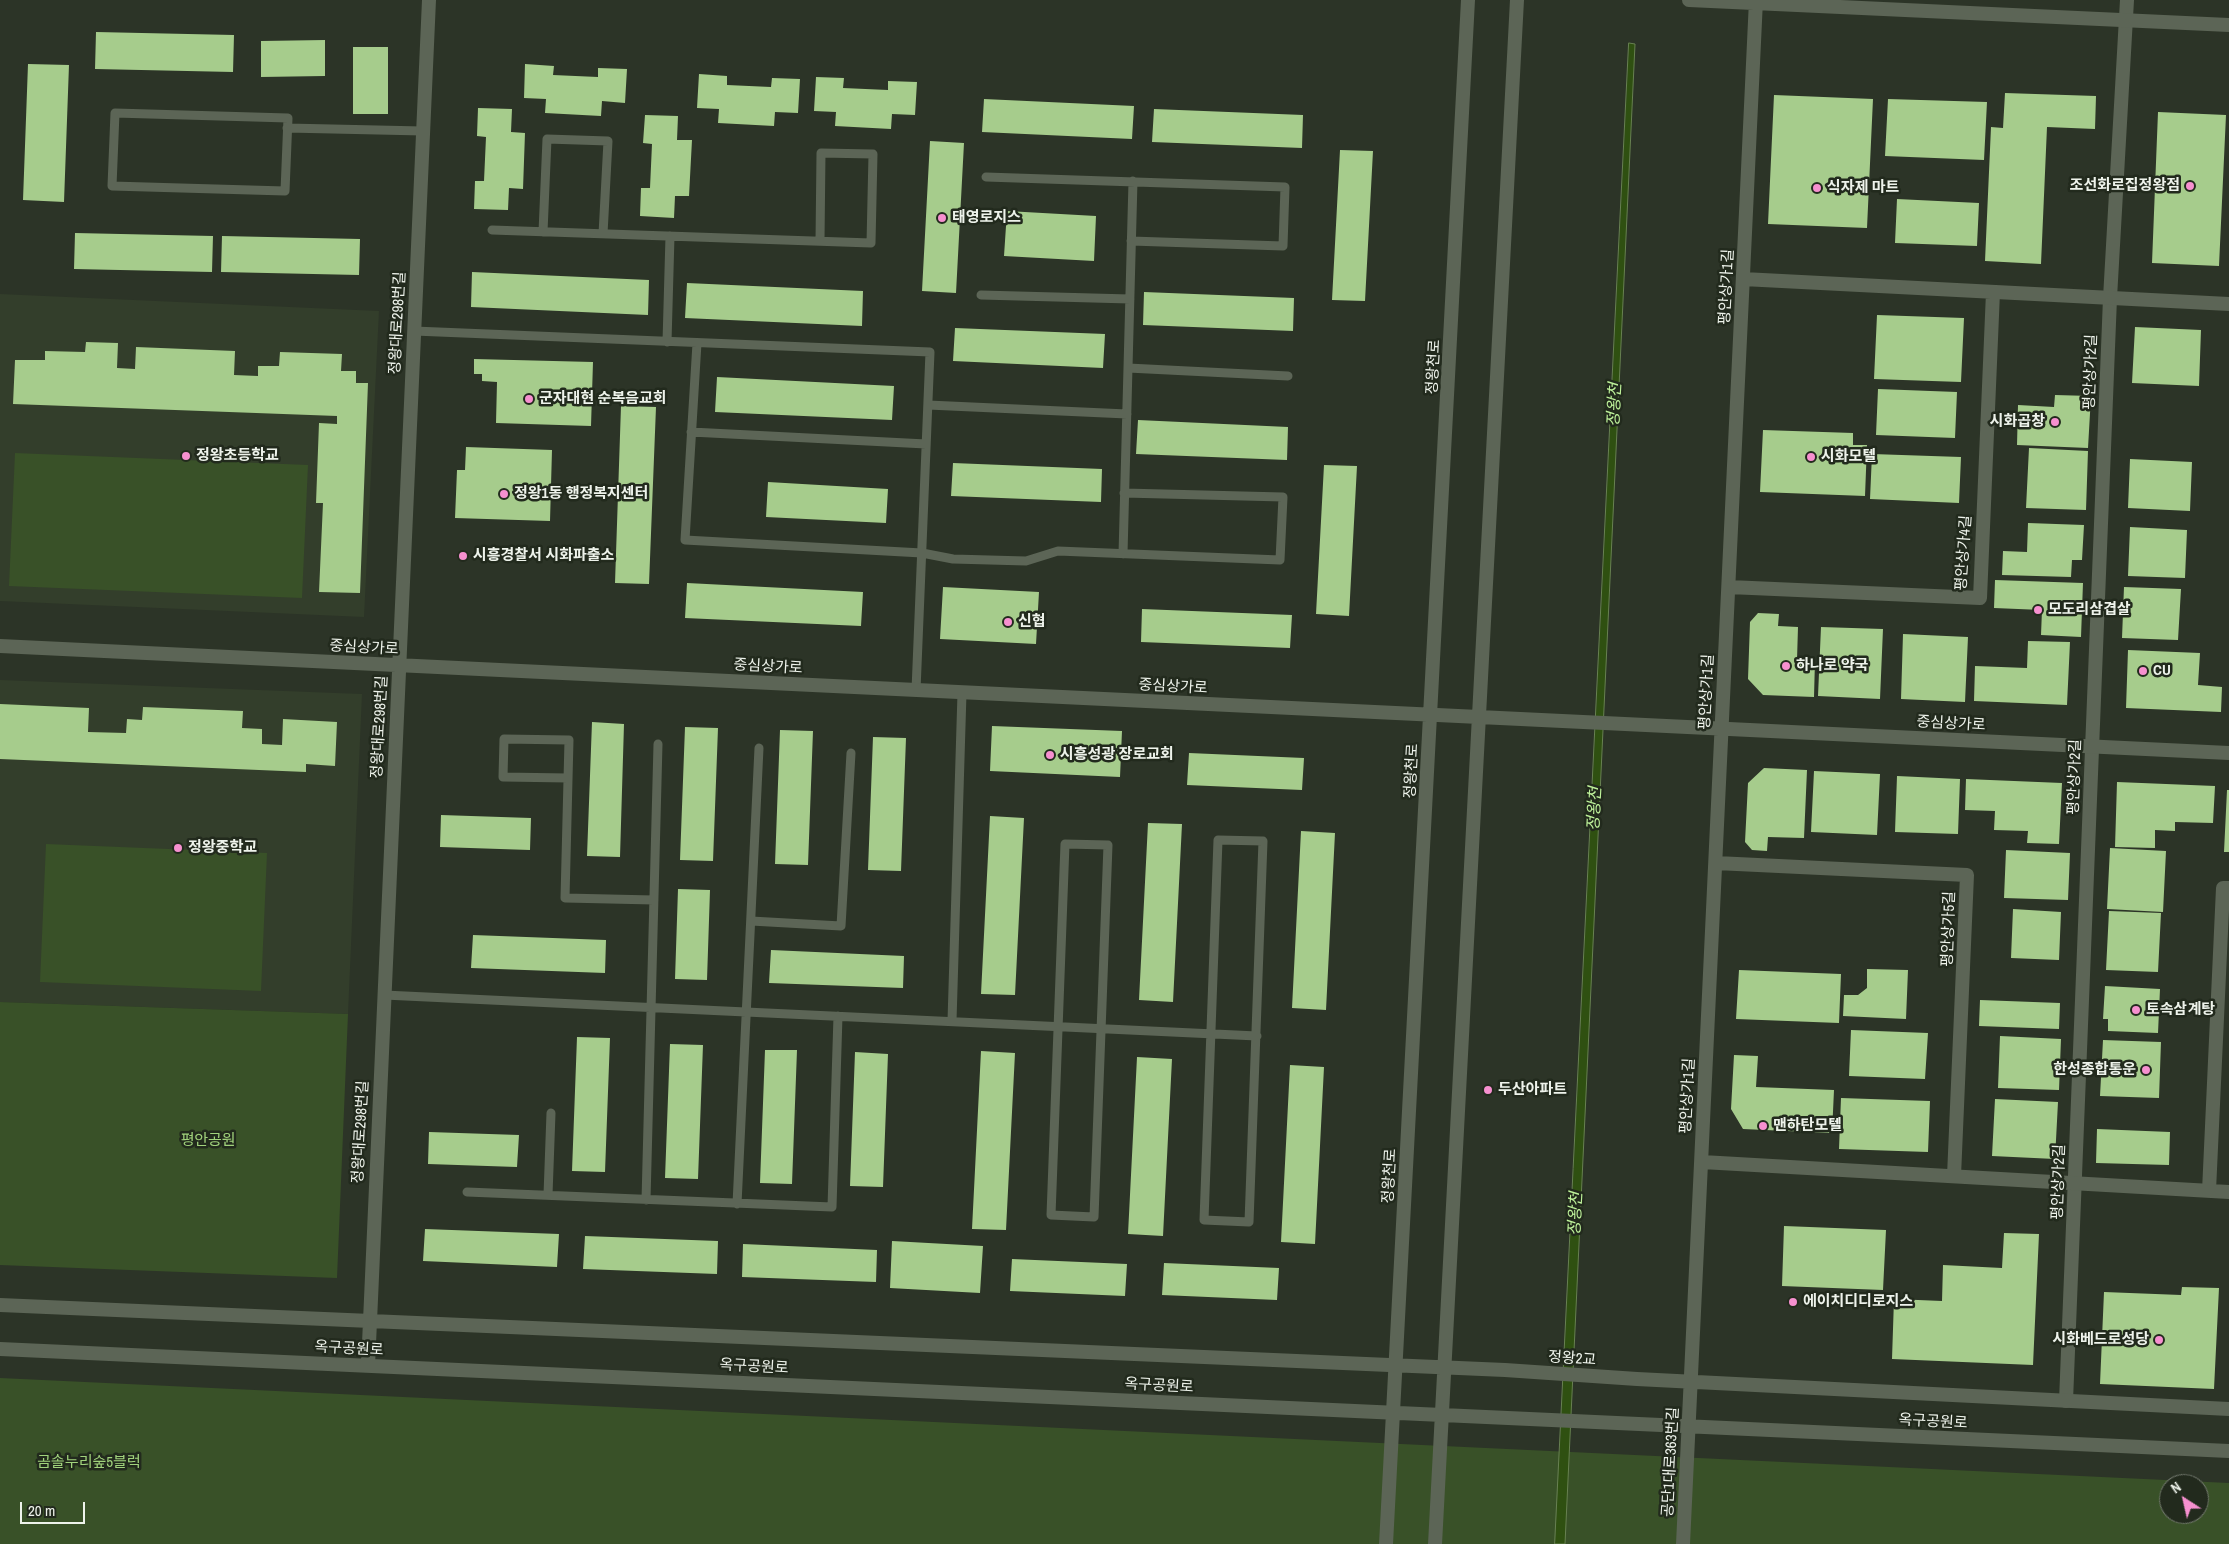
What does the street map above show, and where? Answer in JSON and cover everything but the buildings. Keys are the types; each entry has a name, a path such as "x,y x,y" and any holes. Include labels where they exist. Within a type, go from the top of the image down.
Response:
{"street":[{"name":"정왕대로298번길","path":"368,1366 429,0"},
{"name":"정왕천로","path":"1386,1544 1432,715 1468,0"},
{"path":"1435,1544 1517,0"},
{"path":"1689,0 2229,25"},
{"name":"평안상가2길","path":"2066,1401 2110,298 2127,0"},
{"name":"평안상가1길","path":"1691,1382 1756,2"},
{"path":"1743,279 2229,304"},
{"name":"평안상가4길","path":"1729,587 1980,598 1993,292"},
{"name":"중심상가로","path":"0,646 2229,754"},
{"name":"평안상가5길","path":"1716,863 1967,875 1954,1176"},
{"path":"2209,1191 2222,888 2229,888"},
{"path":"1702,1162 2229,1192"},
{"name":"옥구공원로","path":"0,1305 1505,1370"},
{"name":"옥구공원로","path":"0,1349 2229,1451"},
{"name":"정왕2교","path":"1505,1370 1636,1380"},
{"name":"옥구공원로","path":"1636,1380 2229,1409"},
{"name":"공단1대로363번길","path":"1683,1544 1691,1382"}],"lane":[{"path":"115,113 288,118 287,128 285,191 112,186 115,113"},
{"path":"287,128 423,131"},
{"path":"543,232 547,138 608,141 603,234"},
{"path":"492,230 871,243 873,154 821,153 820,241"},
{"path":"986,177 1286,187 1283,246 1131,241"},
{"path":"1123,554 1133,181"},
{"path":"667,342 670,236"},
{"path":"981,295 1130,298"},
{"path":"414,331 930,352 916,690"},
{"path":"696,343 685,540 922,553 953,559 1026,561 1058,551 1280,560 1283,497 1124,492"},
{"path":"1128,368 1288,376"},
{"path":"928,405 1127,414"},
{"path":"691,432 926,444"},
{"path":"952,1022 962,693"},
{"path":"568,778 503,777 504,739 569,740 565,898 654,900"},
{"path":"646,1200 658,744"},
{"path":"737,1204 759,748"},
{"path":"751,921 841,926 851,753"},
{"path":"1218,840 1263,841 1256,1036 1249,1222 1204,1220 1218,840"},
{"path":"1065,844 1108,845 1101,1028 1094,1217 1051,1216 1065,844"},
{"path":"384,995 1256,1036"},
{"path":"467,1192 832,1208 838,1016"},
{"path":"548,1195 551,1113"}],"shaded area":[{"name":"정왕초등학교","path":"0,294 379,311 364,617 0,601"},
{"name":"정왕중학교","path":"0,680 362,694 348,1014 0,1002"}],"green space":[{"path":"15,453 308,465 302,598 9,586"},
{"path":"46,844 267,853 261,991 40,982"},
{"name":"평안공원","path":"0,1002 348,1014 337,1278 0,1265"},
{"name":"곰솔누리숲5블럭","path":"0,1378 2159,1480 2159,1524 2209,1524 2209,1482 2229,1483 2229,1544 0,1544"}],"water":[{"name":"정왕천","path":"1629,43 1635,44 1565,1544 1555,1544"}],"place":[{"name":"조선화로집정왕점","path":"2190,186"},
{"name":"식자제 마트","path":"1817,188"},
{"name":"태영로지스","path":"942,218"},
{"name":"군자대현 순복음교회","path":"529,399"},
{"name":"시화곱창","path":"2055,422"},
{"name":"정왕초등학교","path":"186,456"},
{"name":"시화모텔","path":"1811,457"},
{"name":"정왕1동 행정복지센터","path":"504,494"},
{"name":"시흥경찰서 시화파출소","path":"463,556"},
{"name":"모도리삼겹살","path":"2038,610"},
{"name":"신협","path":"1008,622"},
{"name":"하나로 약국","path":"1786,666"},
{"name":"CU","path":"2143,671"},
{"name":"시흥성광 장로교회","path":"1050,755"},
{"name":"정왕중학교","path":"178,848"},
{"name":"토속삼계탕","path":"2136,1010"},
{"name":"한성종합통운","path":"2146,1070"},
{"name":"두산아파트","path":"1488,1090"},
{"name":"맨하탄모텔","path":"1763,1126"},
{"name":"에이치디디로지스","path":"1793,1302"},
{"name":"시화베드로성당","path":"2159,1340"}]}
